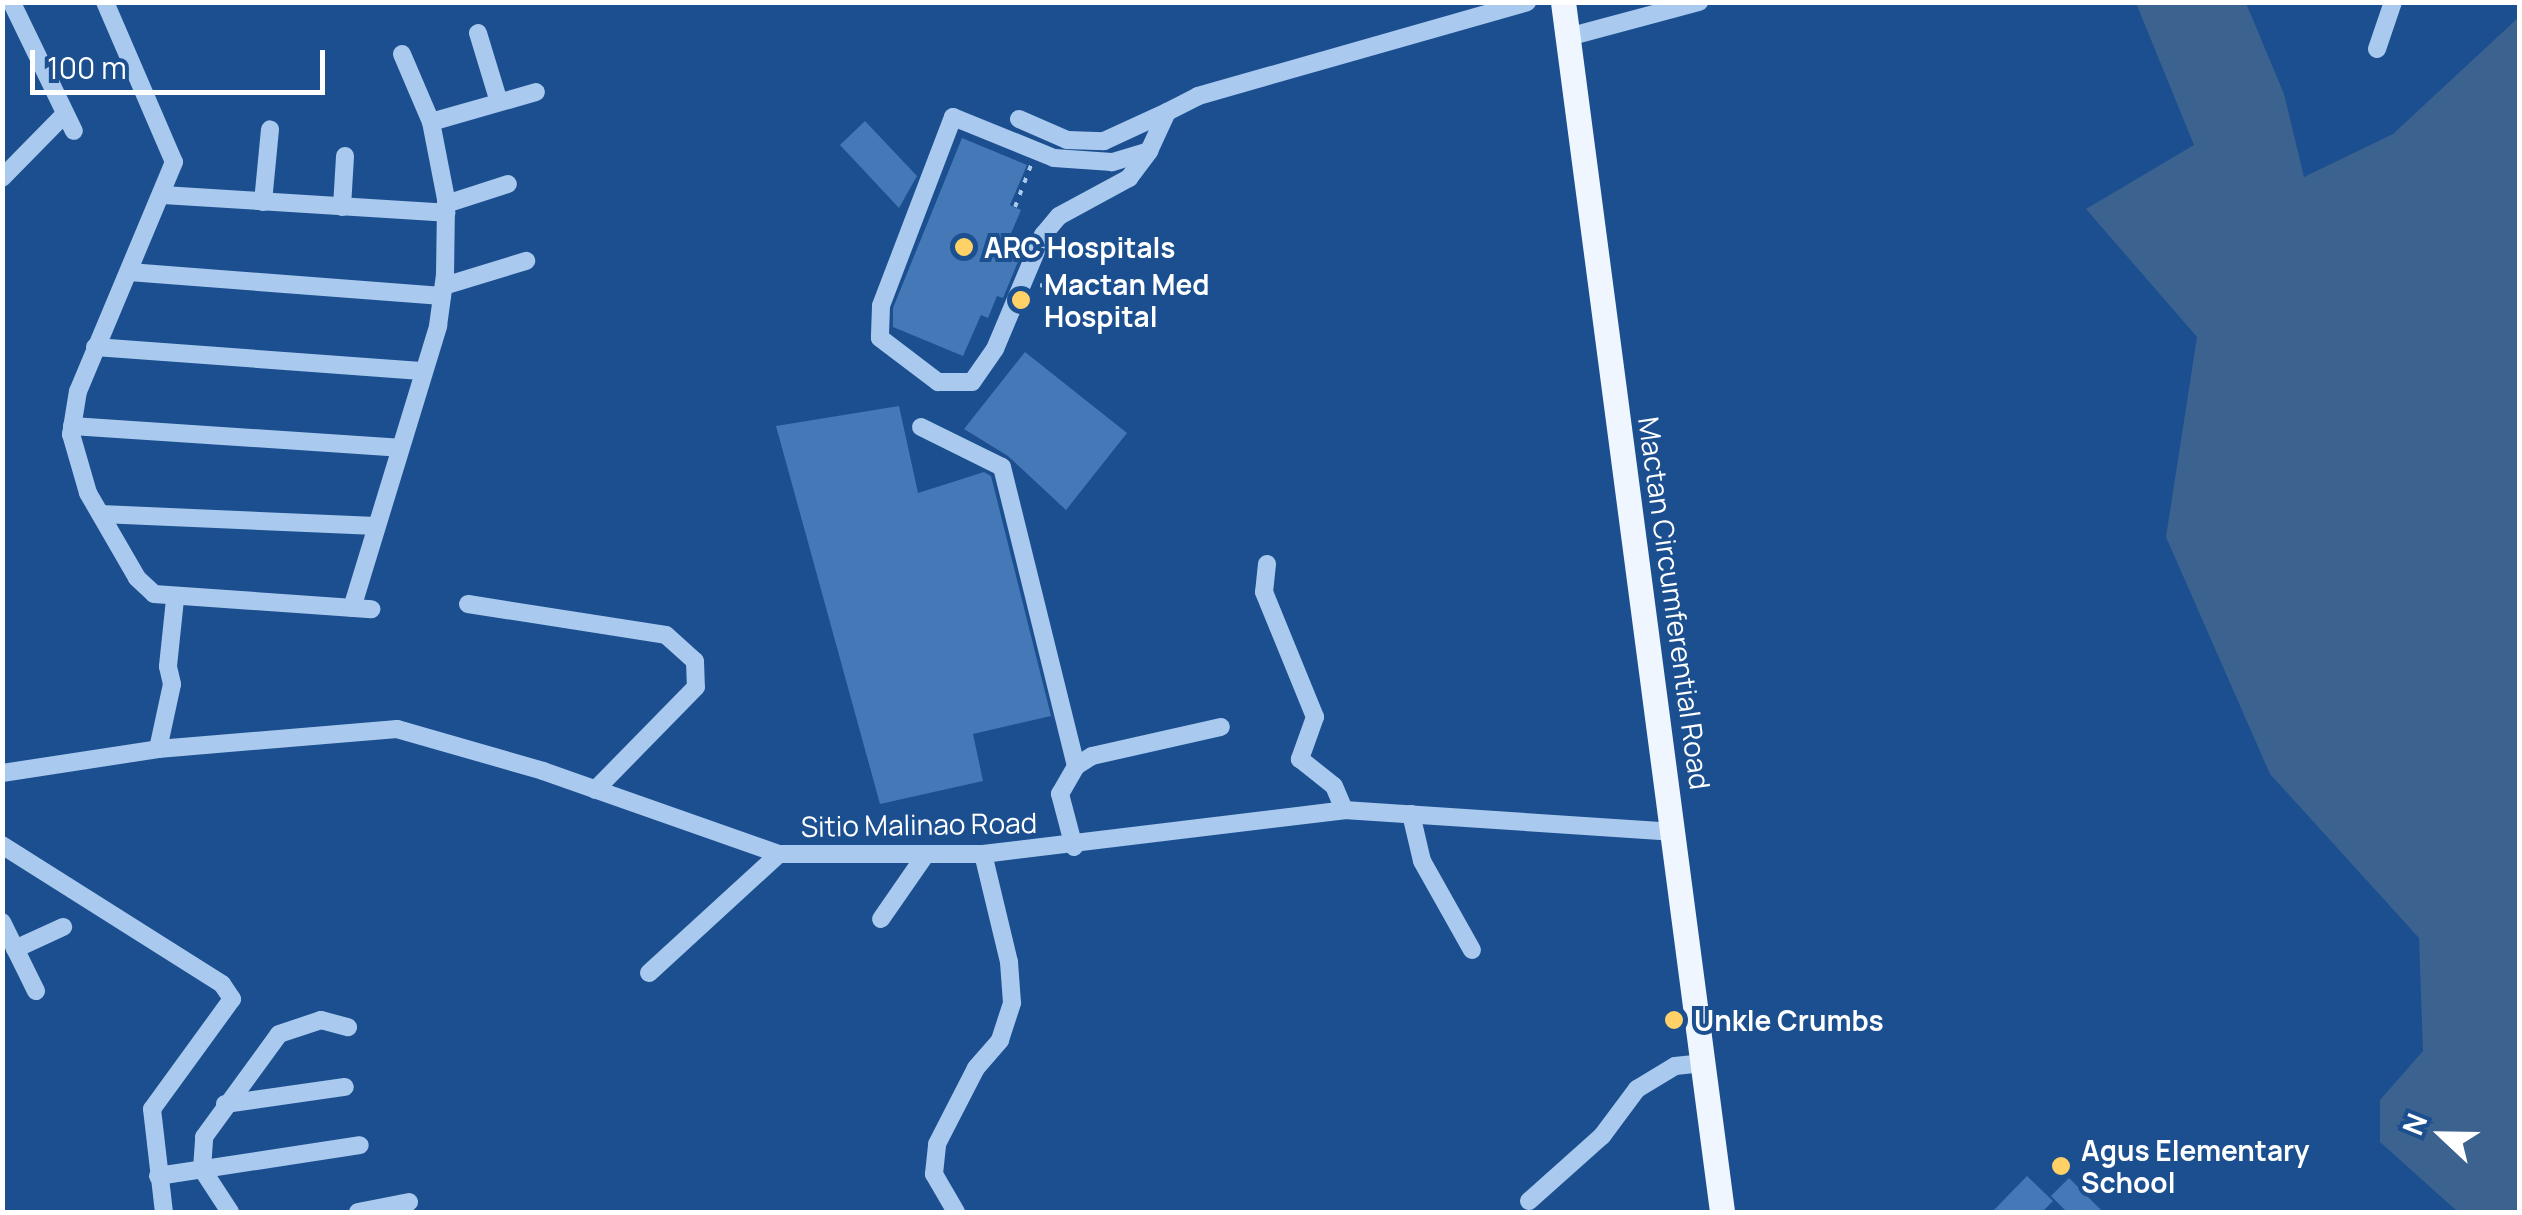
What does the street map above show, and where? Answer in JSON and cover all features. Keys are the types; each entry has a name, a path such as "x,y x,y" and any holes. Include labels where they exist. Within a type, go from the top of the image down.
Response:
{"main road":[{"name":"Mactan Circumferential Road","path":"1563,2 1676,832 1722,1212"}],"street":[{"path":"105,2 174,162 164,195 95,347 72,426 100,514 137,578 154,594 175,599 362,608 376,526 443,291 446,209 431,122 402,54"},
{"path":"1019,119 1068,140 1104,140 1198,96 1527,2"},
{"path":"1568,37 1699,2"},
{"path":"2376,49 2393,2"},
{"path":"2,5 13,3 74,132"},
{"path":"478,33 499,102"},
{"path":"431,122 536,92"},
{"path":"1149,151 1112,162 1054,158 953,117 882,306 880,338 938,382 972,382 995,349 1044,235 1059,216 1129,178 1149,151 1166,112"},
{"path":"3,175 65,114"},
{"path":"263,202 270,129"},
{"path":"342,207 345,156"},
{"path":"164,195 342,207 446,209 508,184"},
{"path":"128,272 443,291 526,261"},
{"path":"95,347 421,372"},
{"path":"72,426 399,448"},
{"path":"921,427 1002,467 1076,766"},
{"path":"100,514 376,526"},
{"path":"1266,564 1264,592 1315,717 1300,759 1334,786 1344,810"},
{"path":"158,749 164,700 172,684 168,666 175,599"},
{"path":"468,604 666,634 695,661 696,687 595,790"},
{"path":"1074,847 1060,794 1076,766 1092,756 1221,727"},
{"name":"Sitio Malinao Road","path":"2,773 158,749 397,729 595,790 779,854 924,857 1074,847 1344,810 1676,832"},
{"path":"1411,814 1422,860 1472,950"},
{"path":"2,846 222,984 232,999 152,1108 164,1212"},
{"path":"648,972 779,854"},
{"path":"956,1212 934,1174 937,1144 976,1068 1000,1040 1012,1004 1009,962 983,854"},
{"path":"880,919 924,857"},
{"path":"2,922 36,991"},
{"path":"16,949 63,927"},
{"path":"230,1212 202,1169 204,1136 225,1104 291,1026 322,1020 348,1028"},
{"path":"1530,1202 1602,1136 1638,1089 1675,1066 1704,1063"},
{"path":"225,1104 345,1087"},
{"path":"158,1176 360,1145"},
{"path":"358,1212 409,1202"}],"path":[{"path":"1014,208 1032,161"},
{"path":"1039,284 1069,292"}],"water":[{"path":"2136,3 2246,3 2284,94 2304,177 2393,134 2519,17 2519,1212 2458,1212 2380,1142 2380,1100 2423,1051 2419,938 2270,774 2166,537 2197,337 2086,209 2194,145"}],"building":[{"path":"865,121 917,176 899,208 840,145"},
{"name":"ARC Hospitals","path":"962,138 1027,165 1010,205 1021,210 1006,245 1022,252 1003,298 997,296 988,318 981,315 963,356 893,327 893,308"},
{"path":"1025,352 1127,433 1066,510 1008,456 964,429"},
{"path":"899,406 918,493 984,472 991,476 1051,716 973,734 983,781 880,804 776,426"},
{"path":"2027,1176 2053,1201 2042,1212 1992,1212"},
{"path":"2069,1178 2103,1212 2067,1212 2051,1196"}],"place":[{"name":"ARC Hospitals","path":"964,247"},
{"name":"Mactan Med Hospital","path":"1021,300"},
{"name":"Unkle Crumbs","path":"1674,1020"},
{"name":"Agus Elementary School","path":"2061,1166"}]}
